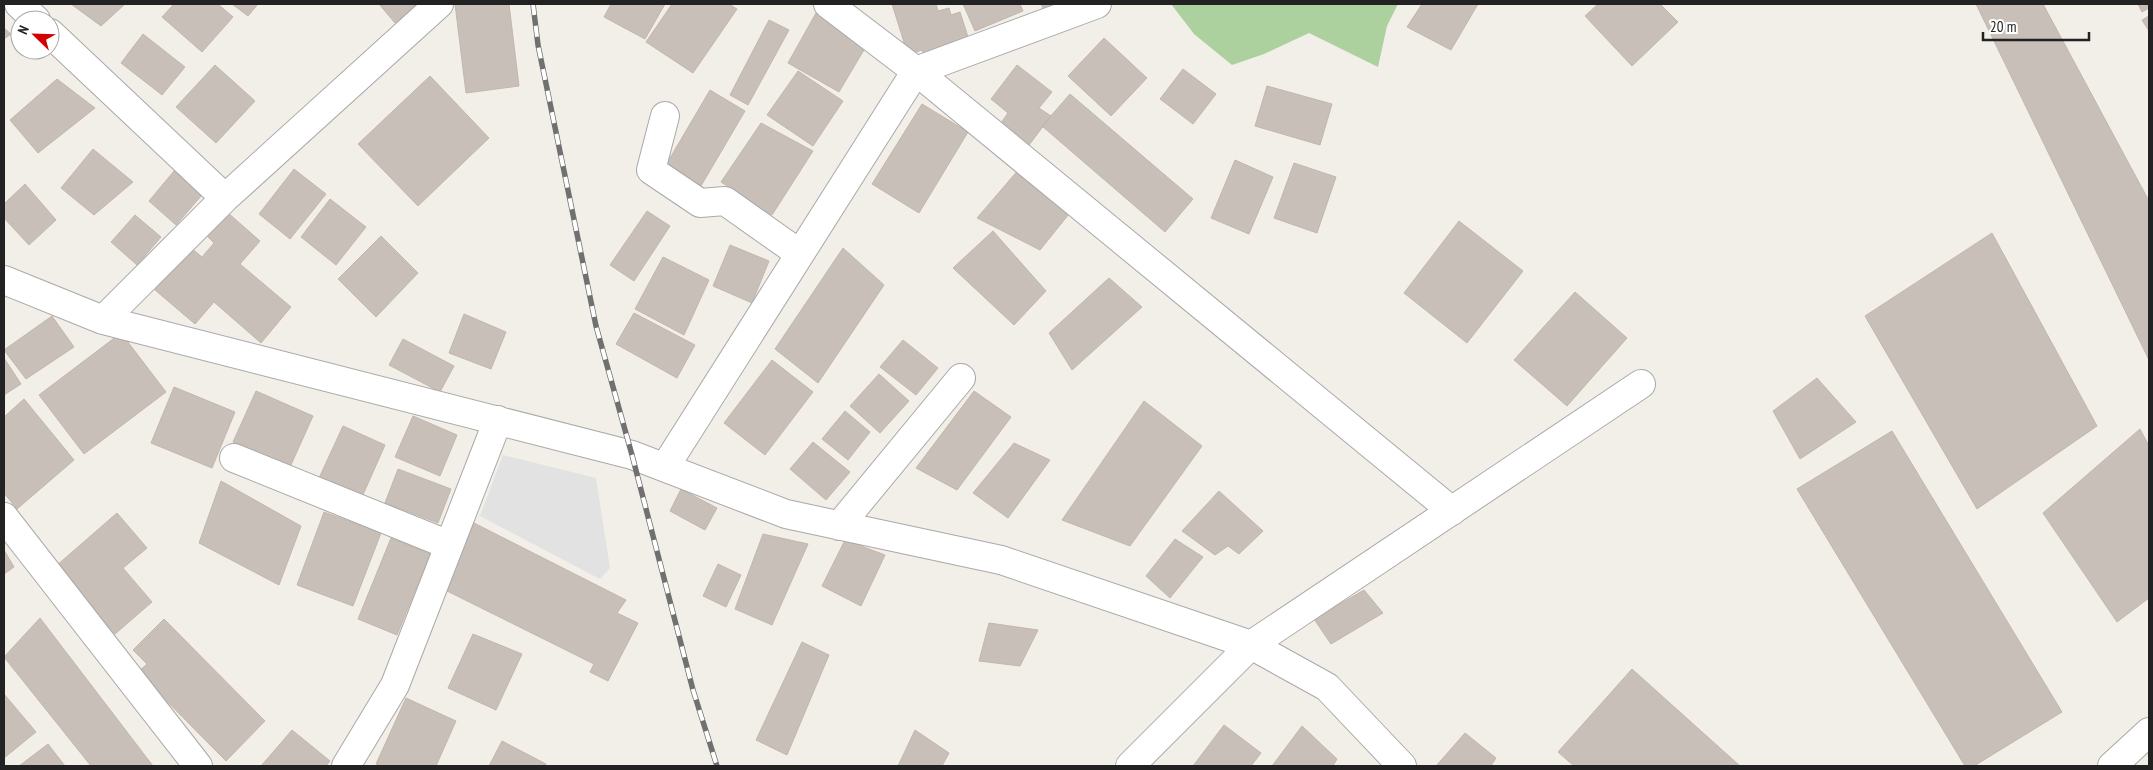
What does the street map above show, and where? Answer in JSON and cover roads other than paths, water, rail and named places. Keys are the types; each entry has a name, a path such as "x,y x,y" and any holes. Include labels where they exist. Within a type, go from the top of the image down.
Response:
{"street":[{"path":"103,320 225,198 439,4"},
{"path":"665,468 916,71 1097,4"},
{"path":"839,6 1452,511"},
{"path":"60,42 225,198"},
{"path":"664,116 651,170 700,203 725,201 800,254"},
{"path":"4,280 103,320 632,454 786,514 1001,560 1251,645 1327,687 1402,766"},
{"path":"839,526 961,378"},
{"path":"1130,766 1251,645 1641,384"},
{"path":"346,766 395,685 498,420"},
{"path":"234,458 449,545"},
{"path":"4,517 198,766"},
{"path":"2112,766 2149,732"}],"railway":[{"path":"533,4 538,45 596,326 632,455 693,690 717,766"}]}
